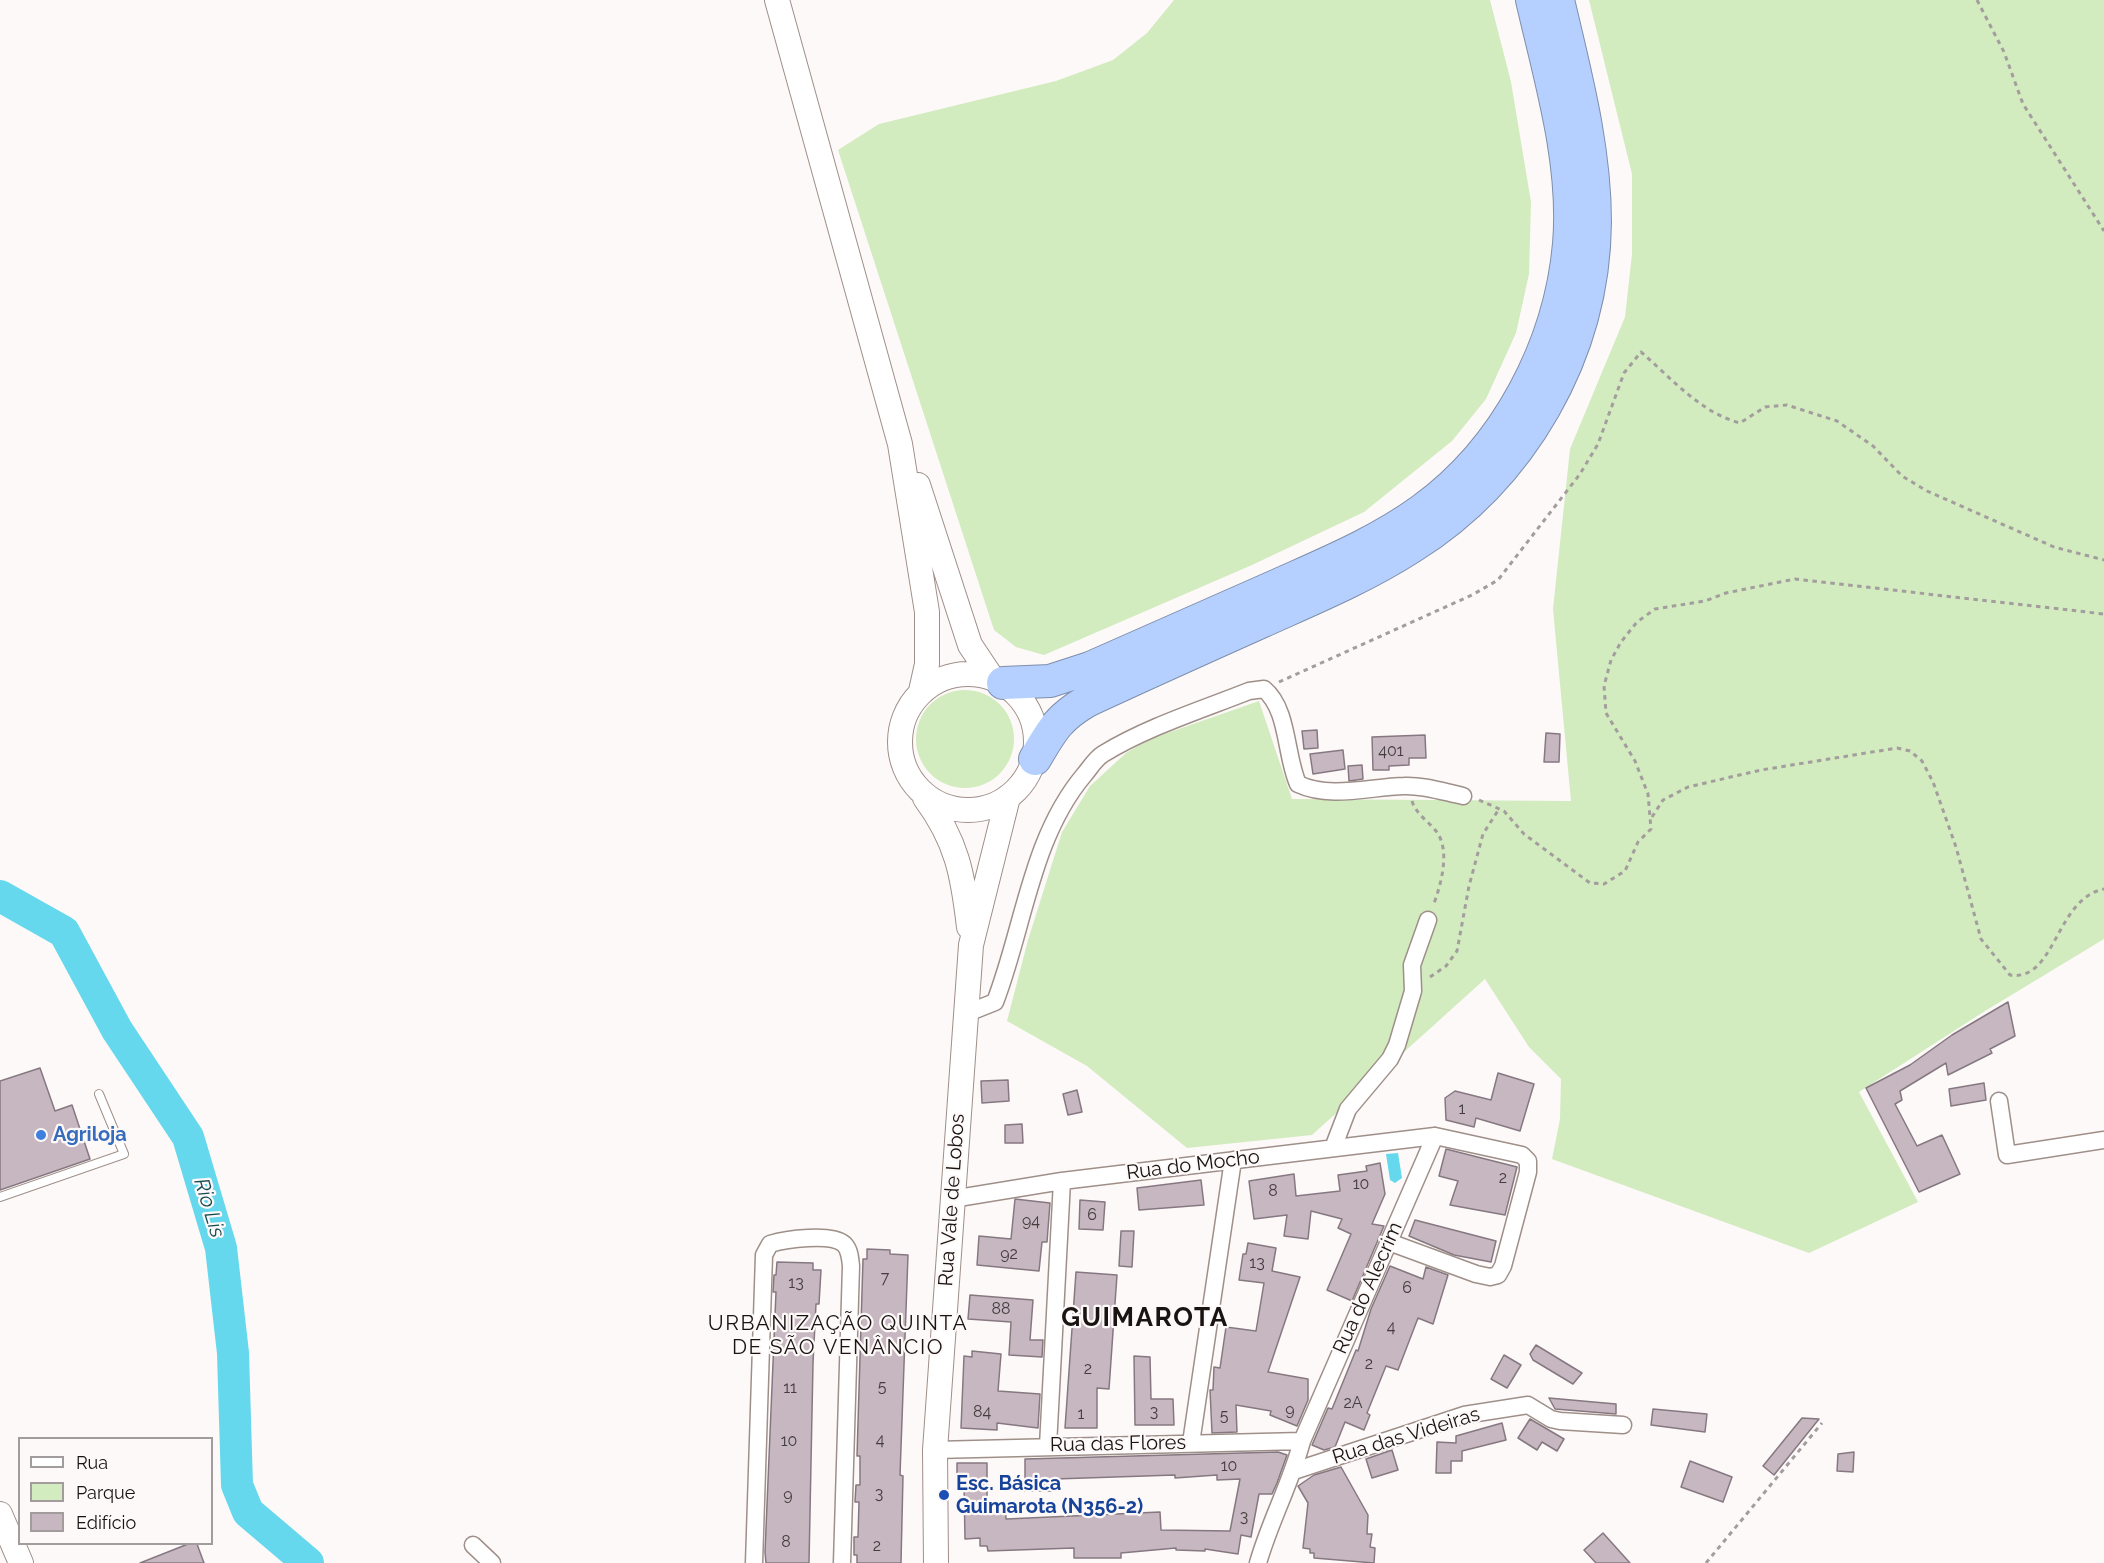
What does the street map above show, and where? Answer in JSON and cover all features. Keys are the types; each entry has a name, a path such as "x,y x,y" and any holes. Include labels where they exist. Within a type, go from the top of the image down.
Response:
{"highway":[{"path":"998,680 1050,681 1090,668 1350,553 1422,510 1446,491 1484,450 1527,387 1541,359 1563,286 1569,243 1569,201 1563,143 1532,0"},
{"path":"1035,759 1054,726 1065,714 1088,701 1343,585 1412,547 1484,490 1524,441 1551,399 1566,366 1585,307 1594,253 1594,201 1589,145 1558,0"}],"main road":[{"path":"777,0 900,444 927,612 927,664 921,691"},
{"path":"900,444 920,491 970,645 998,680 1017,694 1031,716 1036,741 1035,759 1025,780 1008,797 982,808 954,809 936,803 921,792"},
{"path":"971,945 959,865 944,824 906,773 899,751 900,727 909,705 921,691 937,680 955,674 974,673 998,680"},
{"path":"971,945 1008,797"},
{"name":"Rua Vale de Lobos","path":"936,1563 935,1450 971,945"},
{"path":"0,1514 21,1563"}],"street":[{"path":"965,1014 995,1002 1009,967 1045,839 1068,794 1100,756 1175,721 1250,691 1264,689 1273,697 1291,768 1298,784 1316,791 1407,785 1463,796"},
{"path":"1333,1148 1348,1109 1390,1059 1413,991 1412,965 1428,920"},
{"path":"1999,1101 2007,1155 2104,1140"},
{"name":"Rua do Mocho","path":"952,1199 1062,1181 1435,1136 1522,1155 1528,1161 1528,1172 1503,1266 1498,1275 1490,1277 1389,1242"},
{"name":"Rua do Alecrim","path":"1258,1563 1267,1531 1294,1471 1302,1441 1435,1136"},
{"path":"1191,1443 1233,1160"},
{"path":"1048,1446 1062,1181"},
{"path":"754,1563 764,1256 770,1244 785,1239 832,1239 843,1244 849,1252 851,1266 842,1563"},
{"name":"Rua das Videiras","path":"1294,1471 1464,1415 1519,1405 1536,1408 1551,1419 1623,1425"},
{"name":"Rua das Flores","path":"935,1450 1302,1441"},
{"path":"473,1545 492,1563"}],"lane":[{"path":"0,1197 124,1154 99,1094"}],"path":[{"path":"1977,0 2004,52 2023,104 2104,231"},
{"path":"1264,689 1472,595 1498,580 1580,474 1598,444 1624,374 1641,352 1704,406 1724,419 1740,423 1765,407 1787,405 1837,421 1873,447 1902,476 1927,490 2054,547 2104,560"},
{"path":"1463,796 1499,809 1524,834 1590,883 1604,884 1625,871 1638,842 1651,829 1651,819 1648,794 1635,761 1606,713 1604,686 1611,660 1621,642 1637,622 1655,609 1705,601 1726,593 1795,579 2104,614"},
{"path":"1651,819 1663,800 1688,787 1761,771 1897,748 1910,751 1922,761 1960,857 1981,939 2010,975 2019,976 2029,972 2050,951 2072,908 2091,892 2104,889"},
{"path":"1407,785 1414,808 1438,833 1444,855 1436,897 1428,920"},
{"path":"1413,991 1446,966 1457,951 1469,886 1483,834 1499,809"},
{"path":"1706,1563 1822,1423"}],"green space":[{"path":"1174,0 1490,0 1511,82 1531,202 1529,274 1516,333 1486,399 1452,441 1364,512 1252,565 1044,655 1016,647 994,630 838,150 879,124 1056,81 1113,60 1147,33"},
{"path":"1589,0 2104,0 2104,939 1985,1011 1859,1092 1918,1202 1809,1253 1552,1159 1560,1119 1561,1079 1529,1047 1485,979 1312,1135 1187,1148 1087,1066 1007,1021 1028,940 1062,832 1090,786 1126,753 1150,739 1259,701 1292,799 1571,801 1553,609 1570,449 1625,317 1632,254 1632,174"},
{"path":"965,690 984,693 1000,704 1011,720 1014,739 1011,758 1000,774 984,785 965,788 946,785 930,774 919,758 916,739 919,720 930,704 946,693"}],"water":[{"path":"1398,1153 1402,1178 1395,1183 1390,1180 1386,1154"}],"building":[{"path":"1317,730 1318,748 1304,749 1302,731"},
{"path":"1546,733 1560,734 1559,762 1544,762"},
{"path":"1425,735 1426,758 1409,758 1409,765 1389,766 1389,770 1373,770 1372,737"},
{"path":"1343,750 1345,769 1313,774 1310,754"},
{"path":"1362,765 1363,779 1349,781 1348,766"},
{"path":"2008,1002 2015,1036 1990,1049 1992,1053 1948,1075 1946,1063 1900,1091 1902,1100 1895,1104 1917,1146 1942,1135 1960,1174 1919,1192 1866,1088 1910,1065 1952,1035"},
{"name":"Agriloja","path":"40,1068 55,1111 72,1105 90,1159 0,1190 0,1081"},
{"path":"1498,1073 1534,1084 1520,1131 1476,1118 1474,1127 1446,1120 1445,1098 1455,1091 1491,1100"},
{"path":"1008,1080 1009,1101 982,1103 981,1081"},
{"path":"1984,1083 1986,1100 1951,1106 1949,1089"},
{"path":"1077,1090 1082,1112 1068,1115 1063,1094"},
{"path":"1022,1124 1023,1143 1005,1143 1005,1125"},
{"path":"1446,1149 1517,1167 1505,1215 1450,1205 1458,1181 1439,1176"},
{"path":"1380,1163 1385,1194 1372,1224 1384,1226 1352,1301 1327,1290 1351,1234 1338,1228 1342,1219 1311,1211 1308,1239 1284,1236 1287,1215 1254,1219 1249,1181 1294,1174 1296,1196 1340,1191 1338,1175 1367,1171 1366,1166"},
{"path":"1201,1180 1204,1205 1139,1210 1137,1188"},
{"path":"1015,1199 1050,1203 1047,1242 1042,1242 1039,1271 977,1265 979,1236 1011,1239"},
{"path":"1080,1200 1105,1202 1103,1230 1079,1229"},
{"path":"1415,1220 1496,1241 1491,1262 1454,1255 1409,1236"},
{"path":"1121,1231 1134,1231 1132,1267 1119,1266"},
{"path":"1248,1243 1276,1248 1272,1271 1300,1277 1268,1372 1308,1379 1308,1400 1297,1426 1270,1415 1271,1411 1236,1405 1237,1432 1212,1433 1210,1390 1213,1390 1214,1367 1220,1368 1226,1327 1256,1331 1264,1283 1239,1280 1243,1254 1246,1254"},
{"path":"867,1249 890,1250 890,1254 908,1255 900,1475 903,1476 901,1563 857,1563 857,1555 854,1555 854,1537 858,1537 859,1502 855,1502 856,1485 860,1485 860,1456 857,1456 863,1259 867,1259"},
{"path":"777,1262 813,1263 813,1270 821,1270 819,1304 816,1304 813,1363 809,1563 766,1563 776,1292 773,1292"},
{"path":"1390,1266 1423,1279 1426,1267 1448,1275 1433,1324 1418,1318 1398,1370 1386,1366 1367,1413 1370,1415 1364,1430 1345,1422 1335,1447 1324,1450 1312,1445 1328,1408 1332,1409 1356,1350 1358,1351 1371,1309"},
{"path":"1076,1272 1117,1275 1109,1389 1097,1388 1097,1428 1065,1428"},
{"path":"970,1295 1033,1300 1030,1340 1043,1340 1042,1357 1009,1355 1011,1322 968,1319"},
{"path":"1536,1345 1582,1373 1573,1384 1533,1360 1530,1354"},
{"path":"972,1351 1001,1354 998,1391 1040,1394 1038,1428 997,1423 997,1430 961,1428 964,1356 972,1357"},
{"path":"1504,1355 1521,1365 1507,1388 1491,1379"},
{"path":"1134,1356 1150,1357 1151,1399 1173,1399 1174,1425 1135,1425"},
{"path":"1549,1398 1616,1404 1616,1414 1555,1409"},
{"path":"1653,1409 1707,1414 1705,1432 1651,1425"},
{"path":"1802,1418 1819,1419 1774,1475 1763,1466"},
{"path":"1530,1419 1564,1439 1557,1451 1542,1442 1537,1450 1518,1438"},
{"path":"1502,1423 1506,1440 1462,1451 1462,1461 1451,1461 1451,1473 1436,1473 1437,1442 1456,1443 1456,1436"},
{"path":"1392,1450 1398,1470 1372,1478 1366,1459"},
{"path":"1278,1452 1287,1455 1277,1483 1272,1494 1259,1494 1251,1537 1241,1535 1238,1554 1205,1549 1205,1551 1176,1550 1176,1548 1121,1553 1121,1558 1074,1558 1074,1548 988,1551 987,1546 980,1546 980,1538 965,1539 964,1484 957,1484 957,1463 987,1463 987,1503 1005,1502 1006,1519 1160,1512 1161,1530 1230,1531 1240,1479 1217,1480 1217,1475 1175,1478 1175,1475 1055,1479 1055,1491 1025,1491 1025,1459"},
{"path":"1854,1452 1853,1472 1837,1471 1838,1454"},
{"path":"1690,1461 1732,1477 1723,1502 1681,1487"},
{"path":"1341,1467 1368,1515 1367,1534 1372,1534 1370,1547 1375,1548 1374,1563 1314,1558 1314,1553 1310,1553 1310,1549 1303,1548 1308,1503 1298,1486 1314,1475"},
{"path":"1603,1533 1630,1563 1596,1563 1584,1550"},
{"path":"185,1545 197,1545 204,1563 140,1563"}],"waterway":[{"name":"Rio Lis","path":"0,896 64,932 117,1030 188,1137 221,1248 233,1353 237,1485 248,1512 308,1563"}],"place":[{"name":"Agriloja","path":"41,1135"},
{"name":"Esc. Básica Guimarota (N356-2)","path":"944,1495"}],"district":[{"name":"GUIMAROTA","path":"1145,1318"},
{"name":"URBANIZAÇÃO QUINTA DE SÃO VENÂNCIO","path":"838,1336"}]}
